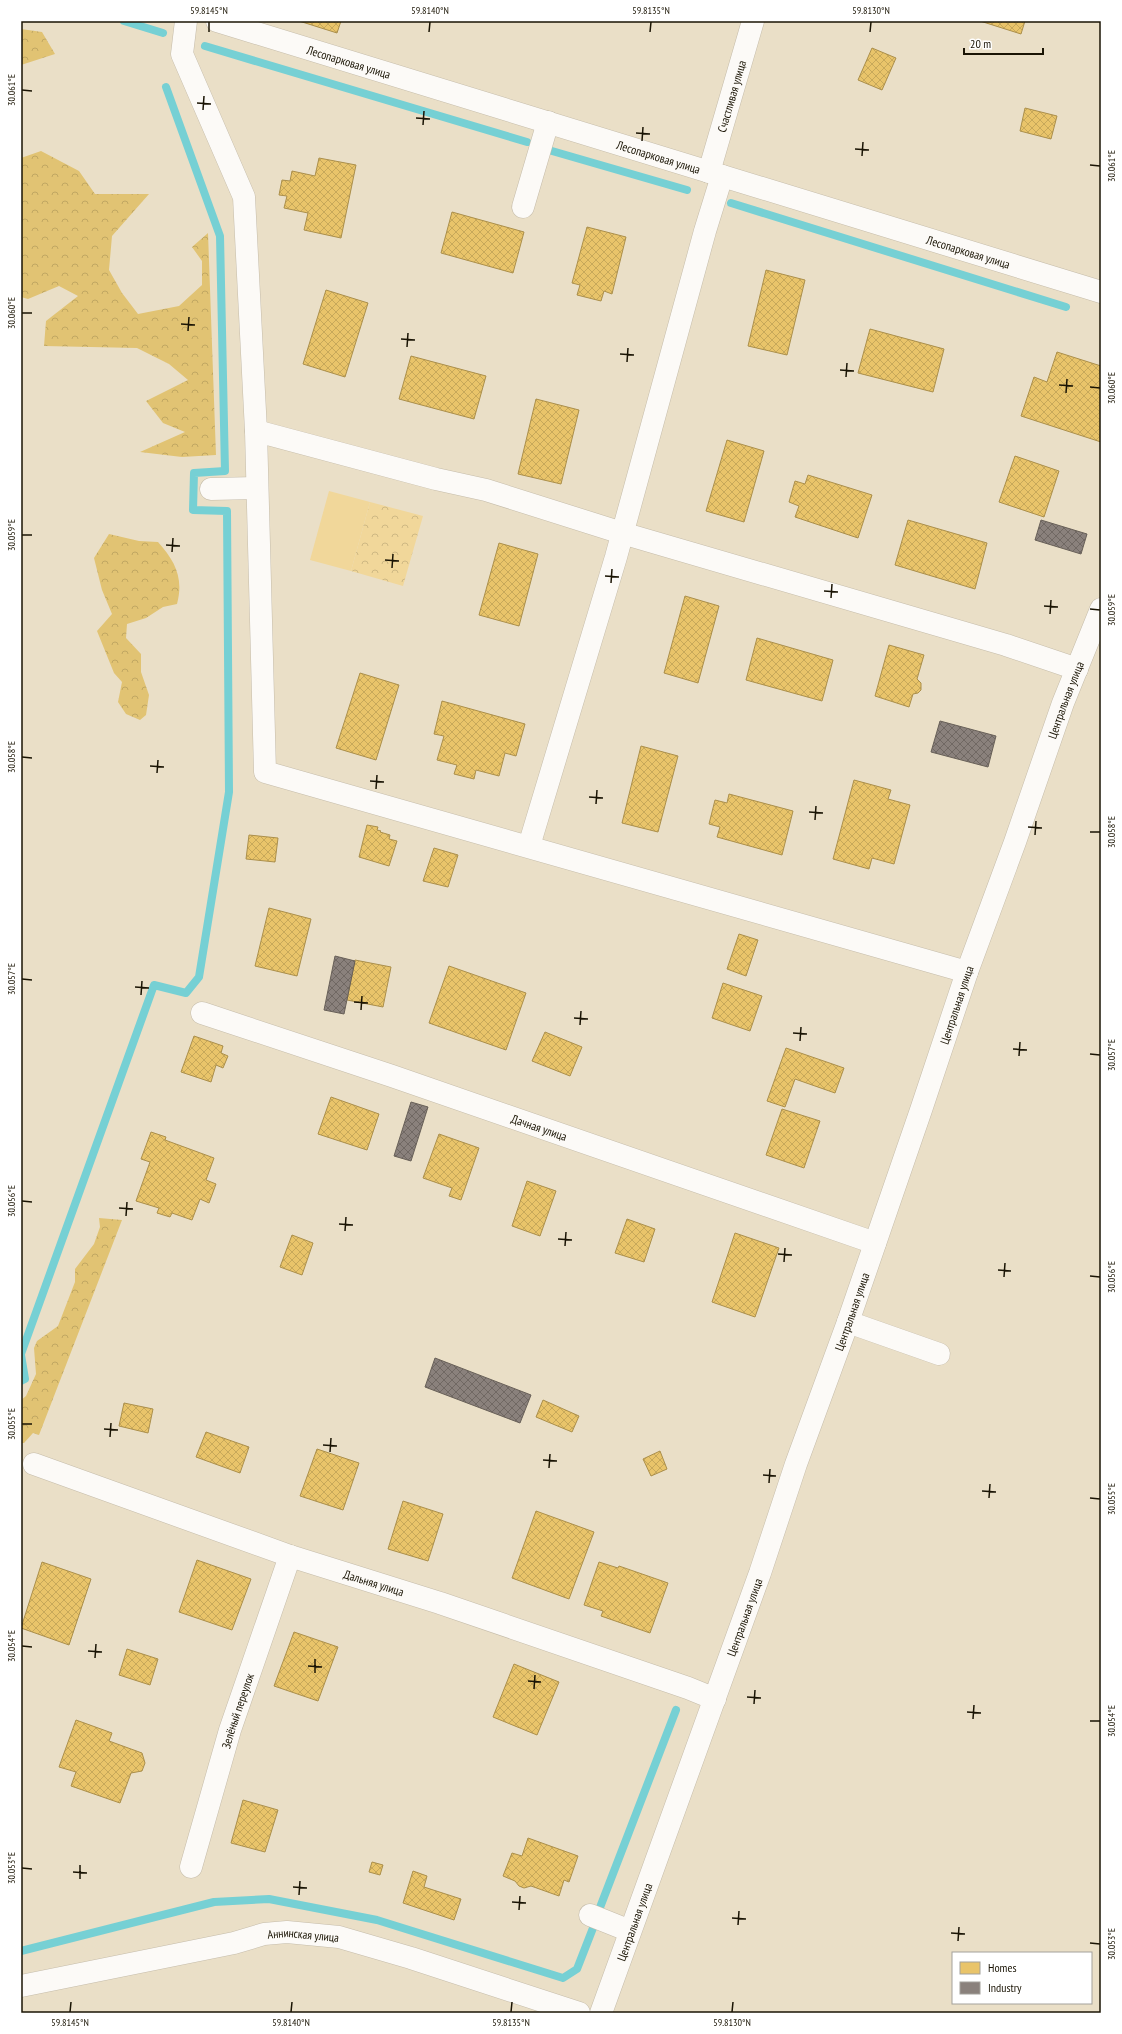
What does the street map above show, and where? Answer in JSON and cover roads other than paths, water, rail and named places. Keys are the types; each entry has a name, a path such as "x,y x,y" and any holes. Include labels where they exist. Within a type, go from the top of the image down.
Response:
{"street":[{"path":"186,21 182,54 244,197 256,431 265,772 967,972"},
{"name":"Лесопарковая улица","path":"217,21 1101,292"},
{"name":"Счастливая улица","path":"529,846 622,533 705,231 716,174 753,21"},
{"path":"523,207 548,122"},
{"path":"256,431 436,479 486,490 622,533 1006,645 1077,668"},
{"path":"211,489 257,488"},
{"name":"Центральная улица","path":"601,2013 760,1573 796,1464 848,1322 967,972 1077,668 1101,609"},
{"name":"Дачная улица","path":"202,1013 400,1079 875,1243"},
{"path":"848,1322 939,1354"},
{"name":"Дальняя улица","path":"34,1464 290,1556 448,1606 688,1688 715,1699"},
{"name":"Зелёный переулок","path":"191,1867 230,1730 290,1556"},
{"path":"590,1915 630,1931"},
{"name":"Аннинская улица","path":"21,1986 234,1942 264,1934 287,1932 339,1937 411,1958 579,2013"}],"waterway":[{"path":"124,21 163,33"},
{"path":"205,46 527,142"},
{"path":"21,1354 154,985 186,993 199,977 229,792 227,511 193,510 194,473 225,471 220,236 166,87"},
{"path":"552,151 687,190"},
{"path":"731,203 1066,307"},
{"path":"21,1355 25,1379 21,1381"},
{"path":"599,1910 676,1710"},
{"path":"21,1951 214,1902 269,1899 377,1920 563,1978 577,1969 593,1928"}]}
